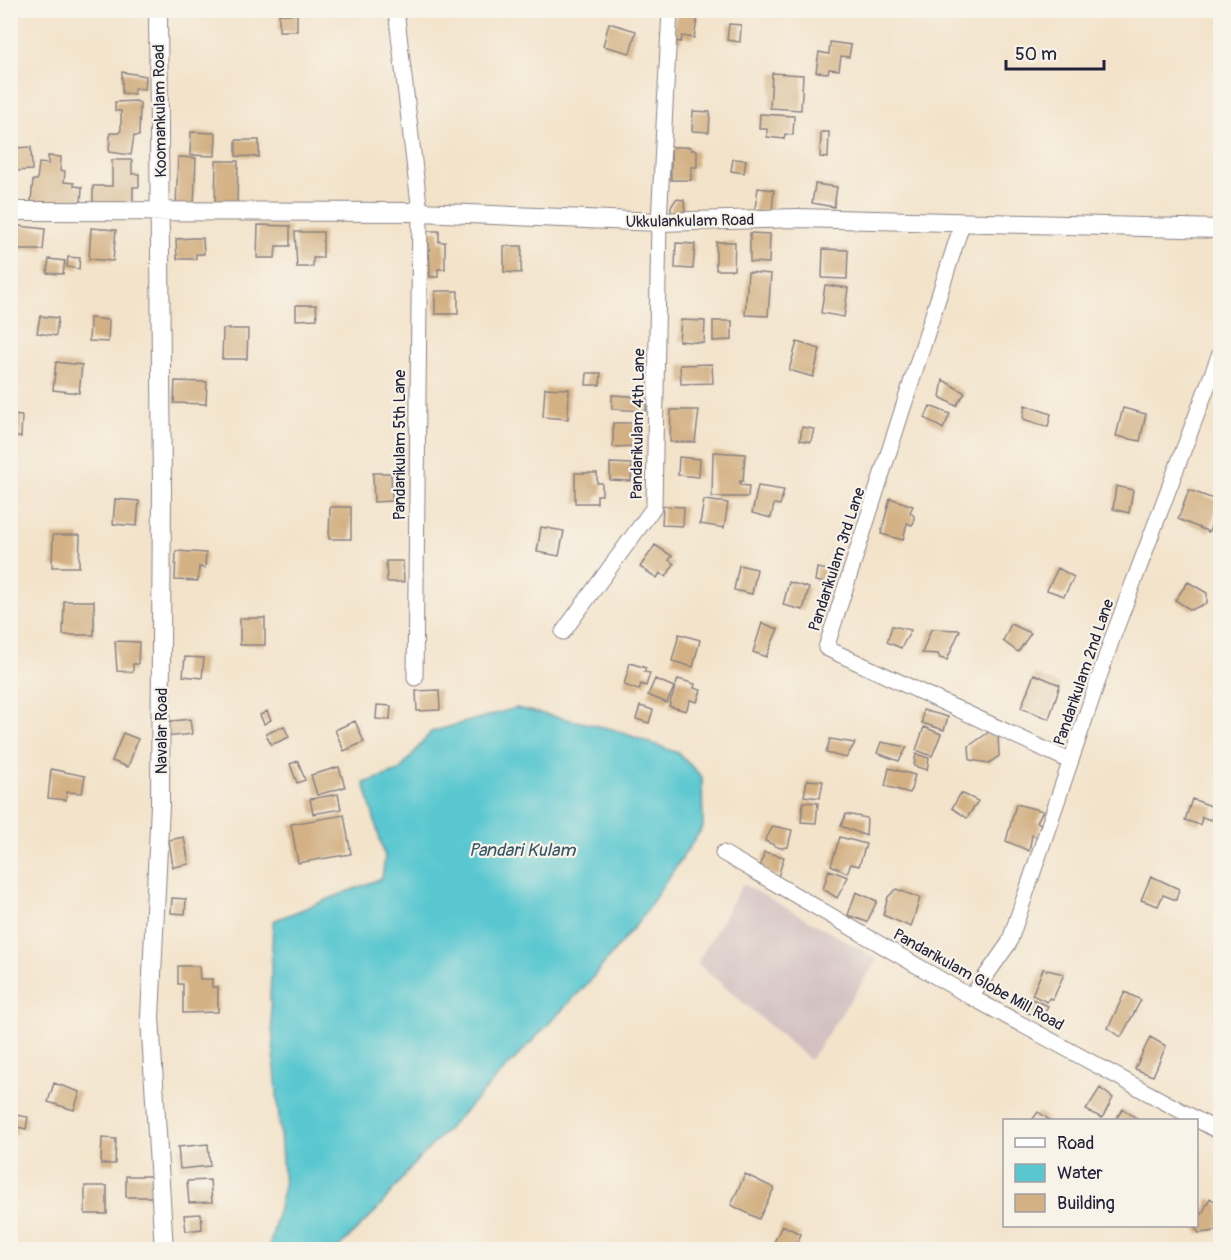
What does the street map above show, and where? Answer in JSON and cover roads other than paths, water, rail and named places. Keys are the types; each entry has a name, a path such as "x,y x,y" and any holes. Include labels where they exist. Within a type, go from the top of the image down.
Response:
{"street":[{"name":"Koomankulam Road","path":"158,10 160,211"},
{"name":"Pandarikulam 5th Lane","path":"396,10 420,212 415,678"},
{"name":"Pandarikulam 4th Lane","path":"563,632 654,507 658,222 670,10"},
{"name":"Ukkulankulam Road","path":"10,211 420,212 658,222 798,218 1221,229"},
{"name":"Navalar Road","path":"160,211 160,805 150,1017 164,1250"},
{"name":"Pandarikulam 3rd Lane","path":"962,224 826,648 1070,761"},
{"name":"Pandarikulam 2nd Lane","path":"971,997 1009,943 1116,628 1221,353"},
{"name":"Pandarikulam Globe Mill Road","path":"723,853 971,997 1197,1119"},
{"name":"Pandarikulam Globe Mill Road","path":"1198,1120 1221,1132"}],"water":[{"name":"Pandari Kulam","path":"516,708 612,729 678,753 702,777 703,827 640,920 588,983 414,1164 376,1211 337,1249 269,1249 284,1186 270,1000 273,921 382,878 385,857 364,783 399,771 431,732"}]}
